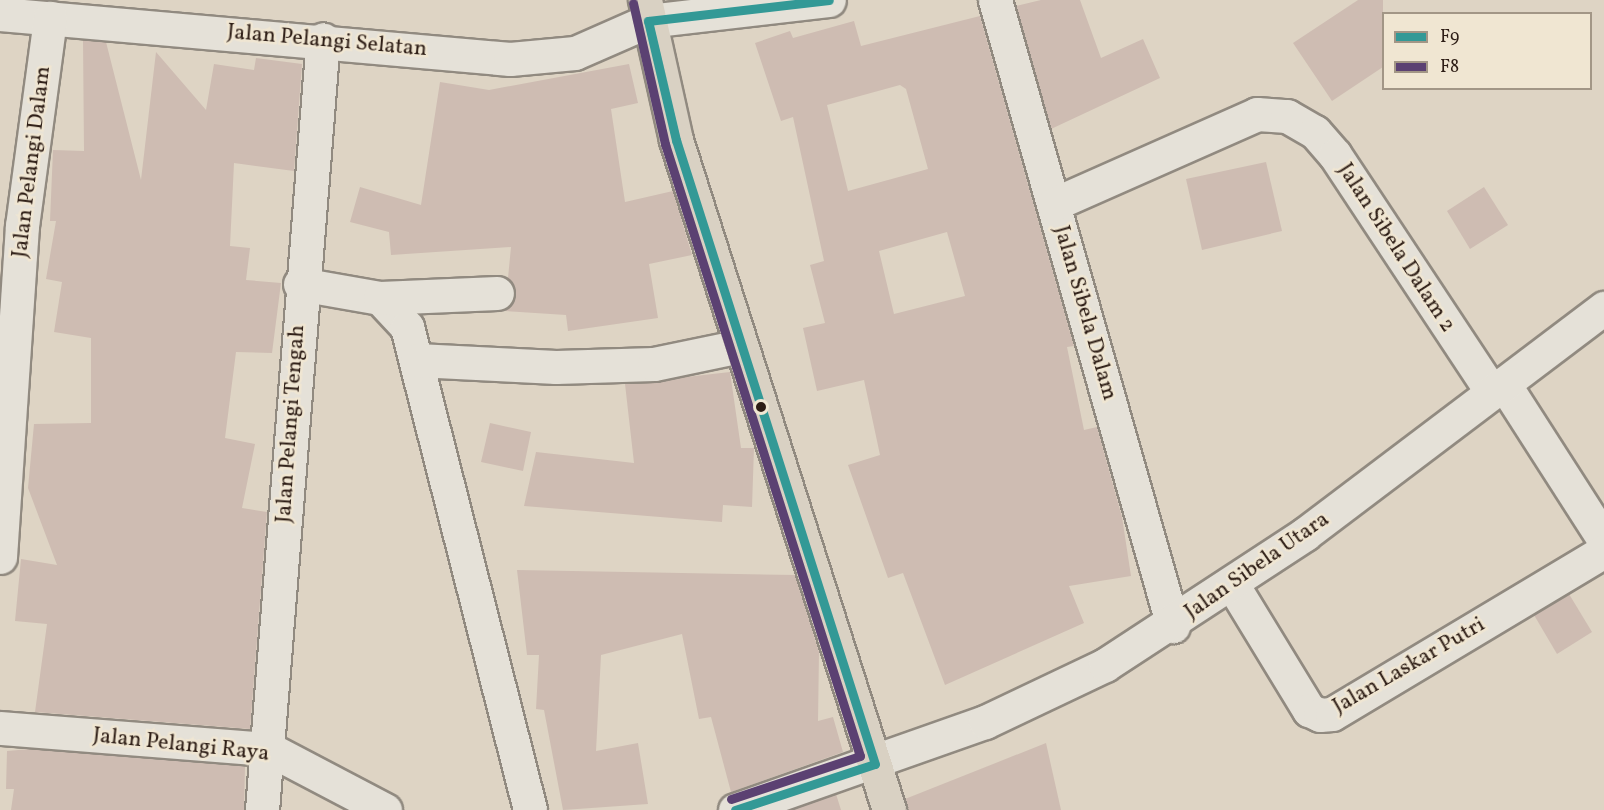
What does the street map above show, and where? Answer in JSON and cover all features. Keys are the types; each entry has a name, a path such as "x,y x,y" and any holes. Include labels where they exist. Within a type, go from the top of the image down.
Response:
{"main road":[{"path":"646,11 676,140 889,810"}],"street":[{"name":"Jalan Pelangi Selatan","path":"0,14 323,39 510,59 547,58 603,43 646,11 829,0"},
{"name":"Jalan Sibela Dalam","path":"995,0 1173,626"},
{"name":"Jalan Pelangi Dalam","path":"0,557 22,226 50,18"},
{"name":"Jalan Pelangi Tengah","path":"262,810 269,749 300,284 323,39"},
{"name":"Jalan Sibela Dalam 2","path":"1054,204 1257,114 1287,116 1315,132 1335,155 1604,540"},
{"path":"300,284 380,298 497,293"},
{"path":"380,298 407,327 417,360 530,810"},
{"name":"Jalan Sibela Utara","path":"875,764 1049,696 1173,626 1604,308"},
{"path":"417,360 556,367 654,364 741,346"},
{"name":"Jalan Laskar Putri","path":"1232,584 1309,710 1320,715 1332,714 1604,551"},
{"name":"Jalan Pelangi Raya","path":"0,728 269,749 385,810"},
{"path":"735,810 875,764"}],"building":[{"path":"1041,0 1080,0 1101,58 1143,39 1160,78 1051,129 1016,6"},
{"path":"1358,0 1383,0 1382,68 1332,101 1293,43"},
{"path":"980,16 1074,346 1067,347 1084,430 1097,427 1122,517 1131,576 1069,586 1084,623 945,685 903,573 888,578 848,465 880,455 864,380 817,391 803,328 825,323 810,265 824,261 793,117 781,121 755,43 790,31 793,38 854,21 861,46","holes":["900,85 906,89 928,169 848,191 827,105","947,232 965,296 894,314 879,251"]},
{"path":"83,40 106,42 141,180 156,52 206,110 214,64 254,70 256,58 302,64 294,171 234,163 230,246 250,248 246,280 281,283 272,353 236,352 225,438 255,444 242,508 267,512 250,729 35,712 47,624 15,621 21,559 57,565 28,488 34,424 91,423 91,338 54,332 62,282 46,279 56,221 50,221 53,150 84,151"},
{"path":"629,64 638,103 611,109 625,202 673,191 692,255 649,264 658,318 568,331 566,315 505,311 516,293 508,278 511,247 391,255 389,232 350,222 360,187 421,205 440,82 489,90"},
{"path":"1266,162 1282,231 1202,250 1186,179"},
{"path":"1484,187 1508,225 1470,249 1447,211"},
{"path":"730,372 741,448 754,448 752,507 723,505 722,522 524,506 536,452 634,463 625,384"},
{"path":"490,423 531,432 523,471 481,462"},
{"path":"517,570 795,575 819,652 818,721 833,717 843,752 731,792 711,717 699,719 682,634 601,655 596,751 638,743 648,804 563,810 544,710 536,709 539,655 527,655"},
{"path":"1569,594 1592,632 1557,654 1534,615"},
{"path":"1046,743 1061,810 907,810 905,799"},
{"path":"30,749 245,766 244,810 11,810 14,789 6,789 7,751"},
{"path":"836,794 841,810 791,810"}],"transit line":[{"name":"F9","path":"735,810 875,764 676,140 648,21 829,0"},
{"name":"F8","path":"633,3 665,144 860,756 731,799"}]}
